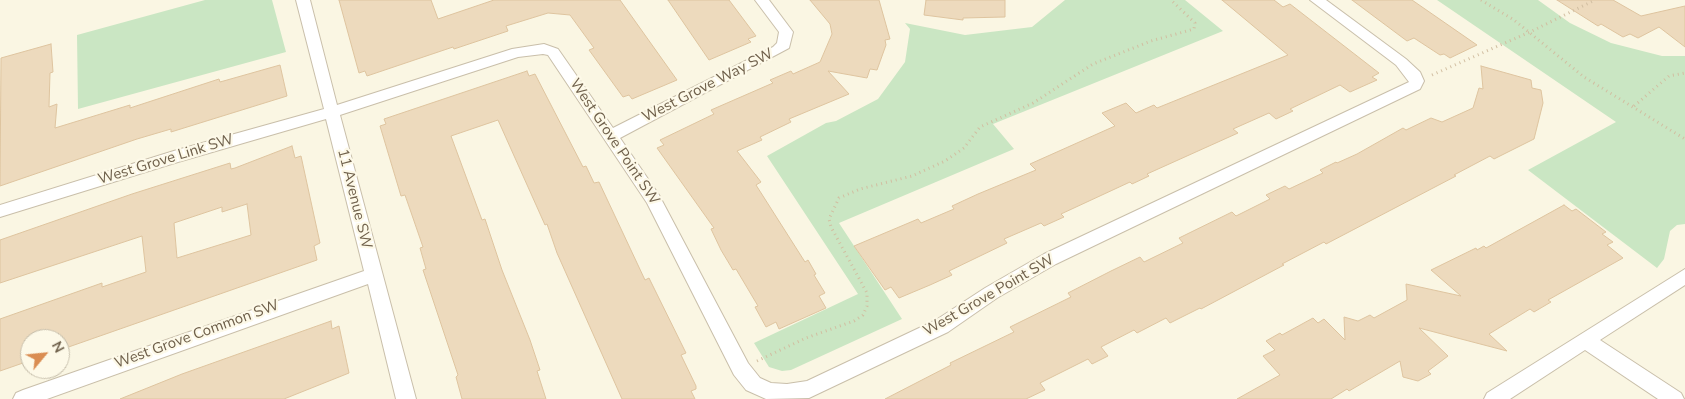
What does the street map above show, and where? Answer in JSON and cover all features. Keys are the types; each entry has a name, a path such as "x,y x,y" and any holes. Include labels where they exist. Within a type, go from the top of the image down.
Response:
{"street":[{"name":"11 Avenue SW","path":"303,0 406,399"},
{"name":"West Grove Way SW","path":"611,136 778,50 784,45 786,32 762,0"},
{"path":"1317,0 1401,62 1417,81"},
{"name":"West Grove Point SW","path":"332,112 516,52 544,49 553,52 653,199 741,369 754,384 770,392 788,393 809,389 942,326 991,292 1050,259 1401,93 1415,85 1417,81"},
{"name":"West Grove Link SW","path":"0,211 177,156 332,112"},
{"name":"West Grove Common SW","path":"23,399 294,301 373,275"},
{"path":"1494,399 1685,276"},
{"path":"1584,340 1674,399"}],"path":[{"path":"741,369 771,352 854,321 863,315 867,306 866,293 858,273 831,227 831,214 839,198 860,189 912,176 945,161 964,148 980,127 1033,103 1093,64 1151,41 1194,28 1195,22 1192,18 1171,0"},
{"path":"1481,0 1530,32 1584,77 1685,139"},
{"path":"1417,81 1530,32 1595,0"},
{"path":"1634,106 1669,76 1685,73"}],"green space":[{"path":"205,0 272,0 286,52 78,109 77,35"},
{"path":"1065,0 1185,0 1223,31 993,124 1014,149 839,223 902,319 791,370 782,371 769,367 754,343 858,294 767,156 826,123 836,121 878,99 905,62 910,29 905,23 965,35 1032,27"},
{"path":"1437,0 1538,0 1570,23 1611,43 1662,56 1685,56 1685,224 1677,225 1670,231 1664,259 1657,268 1528,170 1616,122"}],"building":[{"path":"339,0 431,0 438,19 494,0 620,0 677,80 632,99 629,95 623,97 589,50 594,48 570,15 548,13 506,26 508,31 367,76 365,71 359,73"},
{"path":"668,0 729,0 756,36 748,39 751,42 709,60"},
{"path":"810,0 879,0 890,39 885,40 886,45 877,70 870,69 867,78 828,71 849,94 789,119 791,122 760,137 762,140 737,151 761,182 756,185 805,262 808,260 816,274 814,275 825,293 819,296 826,308 779,329 776,322 766,327 755,307 758,306 736,269 733,270 721,250 711,229 714,228 657,148 664,145 660,140 714,114 711,110 773,83 770,80 791,71 793,74 820,62 832,34 830,24"},
{"path":"926,0 1005,0 1005,17 963,18 963,20 924,15"},
{"path":"1222,0 1274,0 1283,7 1290,4 1379,73 1372,77 1377,80 1350,92 1340,85 1290,109 1293,111 1276,119 1269,113 1233,129 1238,133 1147,174 1149,176 1132,184 1130,182 1061,214 1064,217 1044,226 1041,223 1004,239 1007,243 949,271 952,275 930,285 899,298 891,287 885,290 854,246 918,219 921,223 954,209 952,206 978,194 1036,170 1030,164 1115,126 1102,113 1126,103 1136,113 1154,105 1157,108 1288,55"},
{"path":"1352,0 1412,0 1477,45 1450,58 1444,54 1440,55 1414,38 1407,41"},
{"path":"1557,0 1613,0 1641,16 1685,6 1685,47 1659,27 1638,38 1630,34 1623,37 1601,24 1598,26"},
{"path":"51,44 53,72 50,73 49,107 57,104 55,128 130,105 130,108 219,79 220,82 280,65 287,96 171,132 171,129 137,139 0,186 1,58"},
{"path":"1481,66 1531,80 1532,88 1541,90 1543,103 1534,139 1494,159 1490,156 1454,175 1456,176 1326,244 1324,242 1282,264 1284,265 1201,309 1170,323 1166,318 1137,333 1134,330 1101,347 1108,356 1092,364 1088,359 1040,383 1045,390 1026,399 885,399 951,365 950,363 1014,332 1010,327 1071,297 1068,293 1111,271 1140,257 1144,262 1183,243 1179,238 1232,212 1236,216 1270,199 1266,195 1285,186 1289,189 1323,173 1320,170 1357,154 1403,128 1406,130 1431,118 1442,122 1473,108 1479,88 1483,89"},
{"path":"527,71 529,76 535,74 583,167 586,166 594,183 599,182 645,280 649,278 686,353 681,355 696,386 696,389 691,391 695,399 622,399 557,253 547,224 545,225 498,120 451,136 482,220 485,219 502,270 530,340 540,370 537,371 546,399 462,399 456,377 458,375 423,270 426,269 420,248 423,247 405,195 401,196 380,126 386,124 384,119"},
{"path":"292,146 295,158 301,156 320,243 314,246 317,260 70,346 70,329 20,329 20,364 0,371 0,319 102,283 102,287 146,272 142,236 0,283 0,240 132,194 230,163 231,169","holes":["247,204 251,235 177,258 174,223 222,207 222,212"]},
{"path":"1564,205 1572,211 1576,209 1606,232 1602,234 1613,242 1607,245 1623,258 1548,300 1551,302 1534,312 1530,309 1489,334 1507,351 1419,328 1448,356 1428,371 1431,374 1418,381 1403,377 1400,361 1349,391 1347,389 1331,399 1237,399 1280,375 1263,356 1275,350 1266,341 1280,333 1282,335 1313,318 1318,323 1324,319 1345,340 1344,317 1358,321 1370,315 1374,318 1407,300 1406,284 1461,296 1431,270 1476,248 1477,250 1484,246 1486,248"},
{"path":"331,321 332,329 339,326 349,373 284,399 120,399 182,374"}]}
